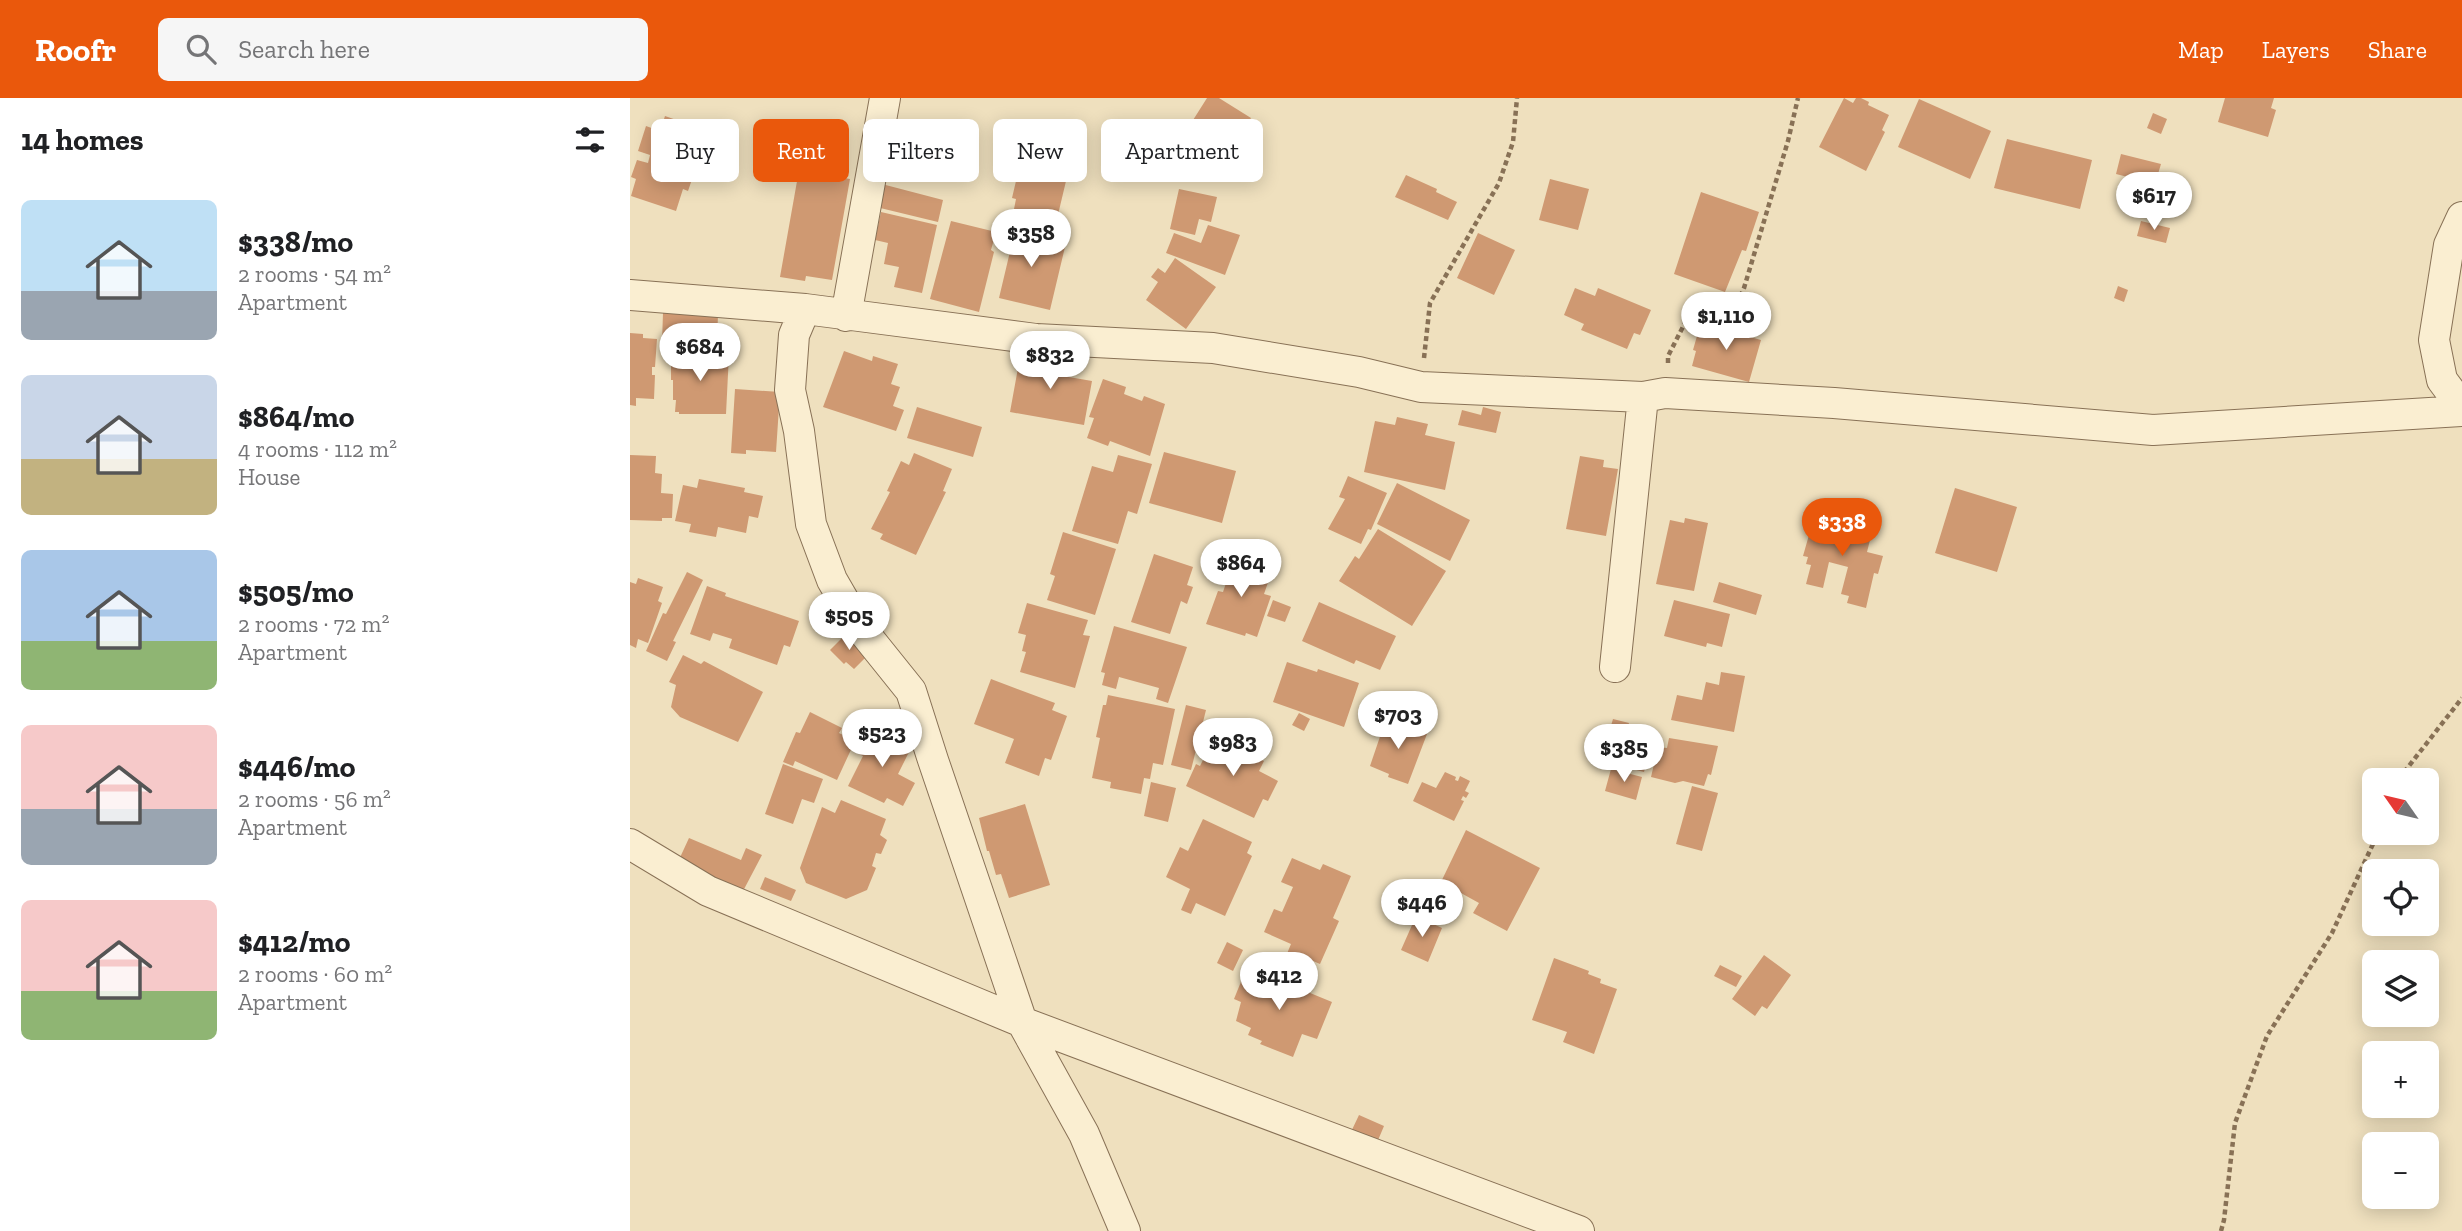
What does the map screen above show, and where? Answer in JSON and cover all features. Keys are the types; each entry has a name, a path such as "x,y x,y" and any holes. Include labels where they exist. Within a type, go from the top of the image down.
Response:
{"street":[{"path":"846,316 885,98"},
{"path":"2462,217 2449,245 2434,340 2442,380 2462,409"},
{"path":"630,295 806,309 1036,339 1213,348 1359,372 1421,387 1848,404 2153,430 2462,409"},
{"path":"806,309 794,335 790,390 799,431 811,524 832,580 858,625 911,691 1022,1023 1084,1134 1125,1231"},
{"path":"1615,667 1654,395"},
{"path":"630,844 708,891 1022,1023 1578,1231"}],"path":[{"path":"1421,387 1430,303 1499,183 1513,142 1517,98"},
{"path":"1654,395 1668,356 1688,319 1735,308 1744,288 1788,141 1798,98"},
{"path":"2407,768 2462,698"},
{"path":"2221,1231 2235,1123 2267,1037 2332,933 2372,845"}],"building":[{"path":"1207,98 1219,98 1251,118 1250,119 1194,119"},
{"path":"1844,98 1853,103 1856,98 1861,98 1869,102 1868,105 1889,115 1882,130 1885,132 1866,171 1819,147"},
{"path":"2225,98 2274,98 2271,108 2276,110 2268,137 2218,122"},
{"path":"1919,99 1991,131 1970,179 1898,147"},
{"path":"2153,113 2167,119 2161,134 2147,128"},
{"path":"646,126 651,128 651,182 691,182 688,191 683,189 676,211 631,196 636,179 631,177 637,160 648,163 650,155 638,151"},
{"path":"2007,139 2092,160 2080,209 1994,188"},
{"path":"2121,154 2161,164 2155,184 2116,174"},
{"path":"1406,175 1437,189 1436,192 1457,202 1448,220 1395,197"},
{"path":"850,179 832,280 806,276 805,281 780,277 797,182 849,182"},
{"path":"1550,179 1589,189 1578,230 1539,220"},
{"path":"1016,182 1066,182 1056,223 1013,214 1016,199 1012,198"},
{"path":"878,183 943,200 938,222 872,206"},
{"path":"1179,189 1217,197 1211,222 1199,219 1195,235 1170,229"},
{"path":"1701,192 1759,212 1746,251 1742,250 1725,292 1674,274"},
{"path":"2147,197 2162,201 2158,216 2144,212"},
{"path":"881,212 937,225 922,293 894,287 899,267 884,264 888,243 875,240"},
{"path":"951,221 996,232 991,250 994,252 979,312 930,299"},
{"path":"2141,221 2170,228 2166,243 2137,236"},
{"path":"1007,222 1034,228 1032,239 1065,247 1050,310 999,298 1013,239 1003,237"},
{"path":"1208,225 1240,235 1225,275 1166,253 1174,233 1201,243"},
{"path":"1478,233 1515,250 1494,295 1457,278"},
{"path":"1175,258 1216,287 1186,329 1146,300 1158,282 1151,277 1158,268 1165,273"},
{"path":"2118,286 2128,290 2124,302 2114,298"},
{"path":"1575,288 1595,296 1598,288 1651,310 1640,335 1634,333 1627,349 1581,330 1584,324 1564,315"},
{"path":"663,313 718,314 717,344 662,342"},
{"path":"1701,322 1730,331 1732,325 1744,329 1743,335 1761,340 1749,382 1692,366 1696,351 1693,350"},
{"path":"630,333 657,339 655,367 652,367 652,375 655,375 654,399 636,398 636,406 630,405"},
{"path":"844,351 872,361 873,356 898,364 891,384 900,387 893,406 904,410 896,431 823,407"},
{"path":"671,353 729,354 726,414 675,412"},
{"path":"1037,355 1066,360 1063,376 1092,381 1084,425 1010,412 1020,357 1036,360"},
{"path":"1103,379 1126,387 1124,394 1142,401 1144,396 1165,404 1150,456 1110,441 1108,446 1087,438 1094,418 1089,417"},
{"path":"735,389 780,392 776,452 746,450 746,454 731,453"},
{"path":"917,407 982,427 973,457 907,438"},
{"path":"1483,407 1501,412 1496,433 1458,425 1462,410 1481,415"},
{"path":"1397,417 1428,424 1425,435 1455,442 1445,490 1364,472 1375,421 1395,425"},
{"path":"1164,452 1236,471 1222,523 1149,503"},
{"path":"914,453 952,469 943,491 946,492 916,555 880,539 883,534 871,529 890,492 887,491 901,461 909,465"},
{"path":"630,455 656,456 655,473 662,474 661,493 673,494 672,518 662,518 662,521 630,520"},
{"path":"1118,455 1152,464 1137,514 1128,511 1118,544 1072,531 1092,466 1113,472"},
{"path":"1580,456 1604,460 1603,467 1618,469 1606,536 1566,529"},
{"path":"1348,476 1387,493 1371,530 1368,529 1361,544 1328,529 1345,499 1339,497"},
{"path":"699,479 745,488 744,492 763,496 758,518 749,516 746,533 718,527 716,537 689,532 691,524 675,521 683,485 697,488"},
{"path":"1397,483 1470,520 1450,561 1377,524"},
{"path":"1955,488 2017,507 1997,572 1935,553"},
{"path":"1821,509 1843,514 1838,532 1853,537 1855,528 1872,532 1867,552 1883,556 1878,574 1874,573 1866,608 1847,603 1849,596 1841,594 1848,567 1829,562 1823,588 1806,584 1811,565 1806,564 1808,557 1803,556 1809,535 1814,537"},
{"path":"1685,518 1708,523 1694,591 1656,584 1670,520 1684,523"},
{"path":"1378,529 1446,571 1412,626 1339,581 1355,556 1359,559"},
{"path":"1063,532 1116,549 1095,615 1047,600 1055,576 1050,574"},
{"path":"1154,554 1193,567 1187,585 1193,587 1187,604 1181,601 1170,634 1131,622"},
{"path":"1230,556 1272,571 1264,594 1271,596 1257,637 1206,624 1218,591 1223,592 1226,583 1221,581"},
{"path":"687,572 703,580 673,641 676,642 667,661 646,651 663,613 666,614"},
{"path":"638,578 663,587 658,601 662,603 648,643 638,639 636,648 630,645 630,582 636,584"},
{"path":"1719,582 1762,595 1756,615 1713,602"},
{"path":"707,586 726,593 725,596 799,621 790,647 784,645 777,665 729,648 732,639 713,633 710,641 690,634"},
{"path":"1273,600 1291,607 1285,622 1267,616"},
{"path":"1674,600 1730,614 1722,647 1707,643 1706,647 1664,636"},
{"path":"1319,602 1396,636 1380,670 1356,660 1354,664 1302,641"},
{"path":"1027,603 1088,620 1083,635 1090,636 1075,688 1020,672 1026,652 1022,651 1026,635 1018,633"},
{"path":"1114,626 1187,647 1168,703 1156,699 1159,688 1119,677 1116,689 1102,685 1105,673 1101,672"},
{"path":"846,634 868,655 854,669 846,662 844,664 830,650"},
{"path":"683,655 701,664 704,661 763,692 738,742 680,717 671,707 676,685 669,682"},
{"path":"1287,662 1359,683 1344,727 1273,702"},
{"path":"1721,672 1745,676 1734,732 1671,720 1677,695 1702,700 1706,682 1719,685"},
{"path":"991,679 1055,703 1052,710 1067,716 1051,760 1045,758 1039,776 1005,763 1014,739 974,724"},
{"path":"1108,695 1175,709 1163,765 1153,763 1150,779 1144,778 1141,794 1110,788 1111,782 1092,778 1100,738 1096,737"},
{"path":"1186,705 1206,710 1191,770 1171,765"},
{"path":"810,712 842,728 839,733 855,741 837,780 795,761 793,766 783,762 796,732 800,733"},
{"path":"1299,713 1310,719 1304,731 1292,725"},
{"path":"1386,719 1427,734 1408,784 1388,777 1389,774 1370,766"},
{"path":"1613,719 1629,723 1626,732 1649,738 1644,755 1648,756 1644,772 1593,759 1601,726 1610,729"},
{"path":"878,724 897,735 893,744 909,752 898,774 915,783 903,806 887,798 884,803 848,786 863,756 859,754"},
{"path":"1229,736 1246,744 1243,751 1264,761 1259,771 1278,781 1268,801 1263,799 1254,818 1186,786 1196,764 1200,766 1212,742 1223,748"},
{"path":"1669,738 1718,746 1711,775 1708,774 1704,786 1651,777 1658,747 1667,748"},
{"path":"783,764 823,779 814,803 802,799 793,824 765,814"},
{"path":"1611,769 1642,777 1636,800 1605,791"},
{"path":"1445,772 1456,777 1455,780 1458,781 1460,776 1470,781 1465,791 1469,793 1466,798 1463,796 1461,800 1464,801 1454,821 1413,801 1422,782 1436,788"},
{"path":"1151,782 1176,788 1168,822 1144,816"},
{"path":"1692,786 1718,793 1702,851 1676,844"},
{"path":"841,800 886,819 880,835 887,840 881,854 876,853 872,866 876,868 867,890 846,899 806,883 800,868 822,807 835,813"},
{"path":"1025,804 1050,885 1009,898 1001,874 996,875 987,851 979,818"},
{"path":"1203,819 1252,842 1247,853 1252,856 1225,916 1196,903 1191,914 1181,910 1190,889 1166,877 1180,847 1188,851"},
{"path":"1466,830 1540,868 1507,931 1473,913 1479,903 1441,882"},
{"path":"689,838 741,860 746,848 762,855 742,893 677,864"},
{"path":"1292,858 1320,870 1323,864 1351,876 1333,918 1339,921 1320,964 1313,961 1311,967 1286,956 1291,944 1264,932 1274,909 1282,912 1293,887 1281,882"},
{"path":"765,877 796,890 791,901 760,889"},
{"path":"1416,916 1442,928 1428,962 1401,950"},
{"path":"1227,942 1243,950 1233,971 1217,963"},
{"path":"1764,955 1791,975 1767,1009 1762,1006 1755,1016 1732,999"},
{"path":"1554,958 1589,971 1588,974 1601,979 1600,983 1617,989 1594,1054 1563,1042 1567,1032 1532,1020"},
{"path":"1720,965 1742,976 1736,987 1714,976"},
{"path":"1247,967 1332,1002 1317,1039 1302,1034 1293,1057 1260,1044 1262,1041 1248,1035 1251,1028 1236,1021 1241,1002 1234,999"},
{"path":"1359,1115 1384,1126 1376,1145 1350,1134"}]}
